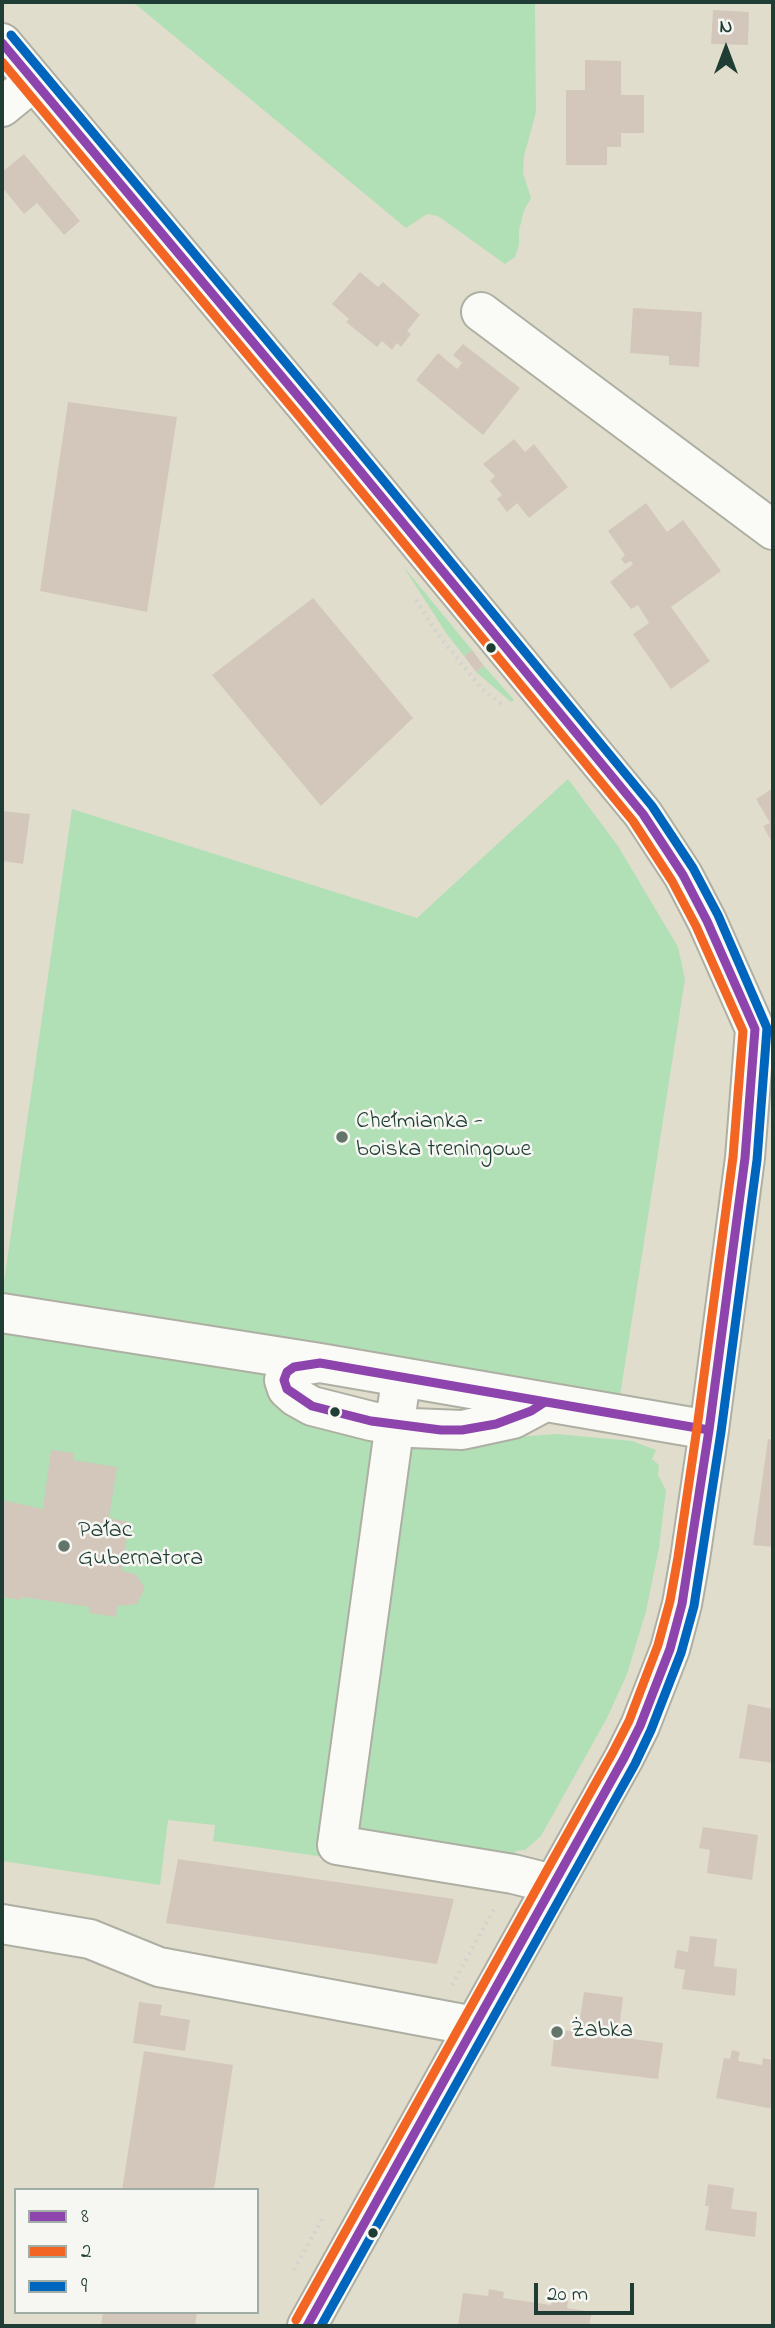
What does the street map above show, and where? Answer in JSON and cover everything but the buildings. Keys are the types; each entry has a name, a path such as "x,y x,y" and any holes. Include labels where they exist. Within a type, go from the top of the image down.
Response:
{"street":[{"path":"2,43 643,814 662,840 695,898 764,1031 690,1559 670,1649 640,1726 307,2326"},
{"path":"2,107 34,81"},
{"path":"481,312 773,530"},
{"path":"2,1312 709,1430"},
{"path":"320,1363 293,1367 284,1380 286,1389 312,1406 335,1414 394,1425 462,1430 513,1419 545,1402"},
{"path":"401,1378 337,1845 513,1874 553,1884"},
{"path":"2,1924 90,1939 159,1967 474,2026"}],"path":[{"path":"415,598 437,633 482,689 515,715"},
{"path":"434,2019 513,1874"},
{"path":"290,2279 326,2212"}],"green space":[{"path":"133,2 535,2 536,112 524,156 523,173 531,198 524,210 515,257 505,264 438,216 427,214 406,228"},
{"path":"403,566 472,650 464,656 446,633"},
{"path":"484,666 514,700 511,702 476,672"},
{"name":"Chełmianka - boiska treningowe","path":"568,779 618,846 678,947 685,979 620,1396 2,1296 72,809 417,918"},
{"path":"2,1323 279,1364 277,1385 476,1440 556,1434 632,1441 656,1450 652,1459 659,1465 658,1475 666,1490 659,1548 646,1611 627,1674 607,1718 541,1836 525,1850 515,1851 503,1887 478,1879 213,1841 215,1825 168,1820 160,1885 2,1861"}],"transit line":[{"name":"9","path":"11,35 652,806 693,868 718,915 767,1028 757,1160 721,1432 694,1606 681,1653 635,1764 321,2326"},
{"name":"8","path":"2,43 643,814 683,875 707,921 755,1029 745,1158 709,1430 682,1604 670,1649 640,1726 624,1758 307,2326"},
{"name":"2","path":"2,62 633,821 672,881 696,926 743,1031 733,1157 697,1428 678,1557 658,1645 629,1721 613,1752 296,2320"},
{"name":"8","path":"545,1402 531,1411 496,1424 462,1430 441,1430 371,1421 312,1406 287,1389 284,1380 287,1372 294,1367 320,1363 709,1430"}],"place":[{"name":"Chełmianka - boiska treningowe","path":"342,1137"},
{"name":"Pałac Gubernatora","path":"64,1546"},
{"name":"Żabka","path":"557,2032"}]}
